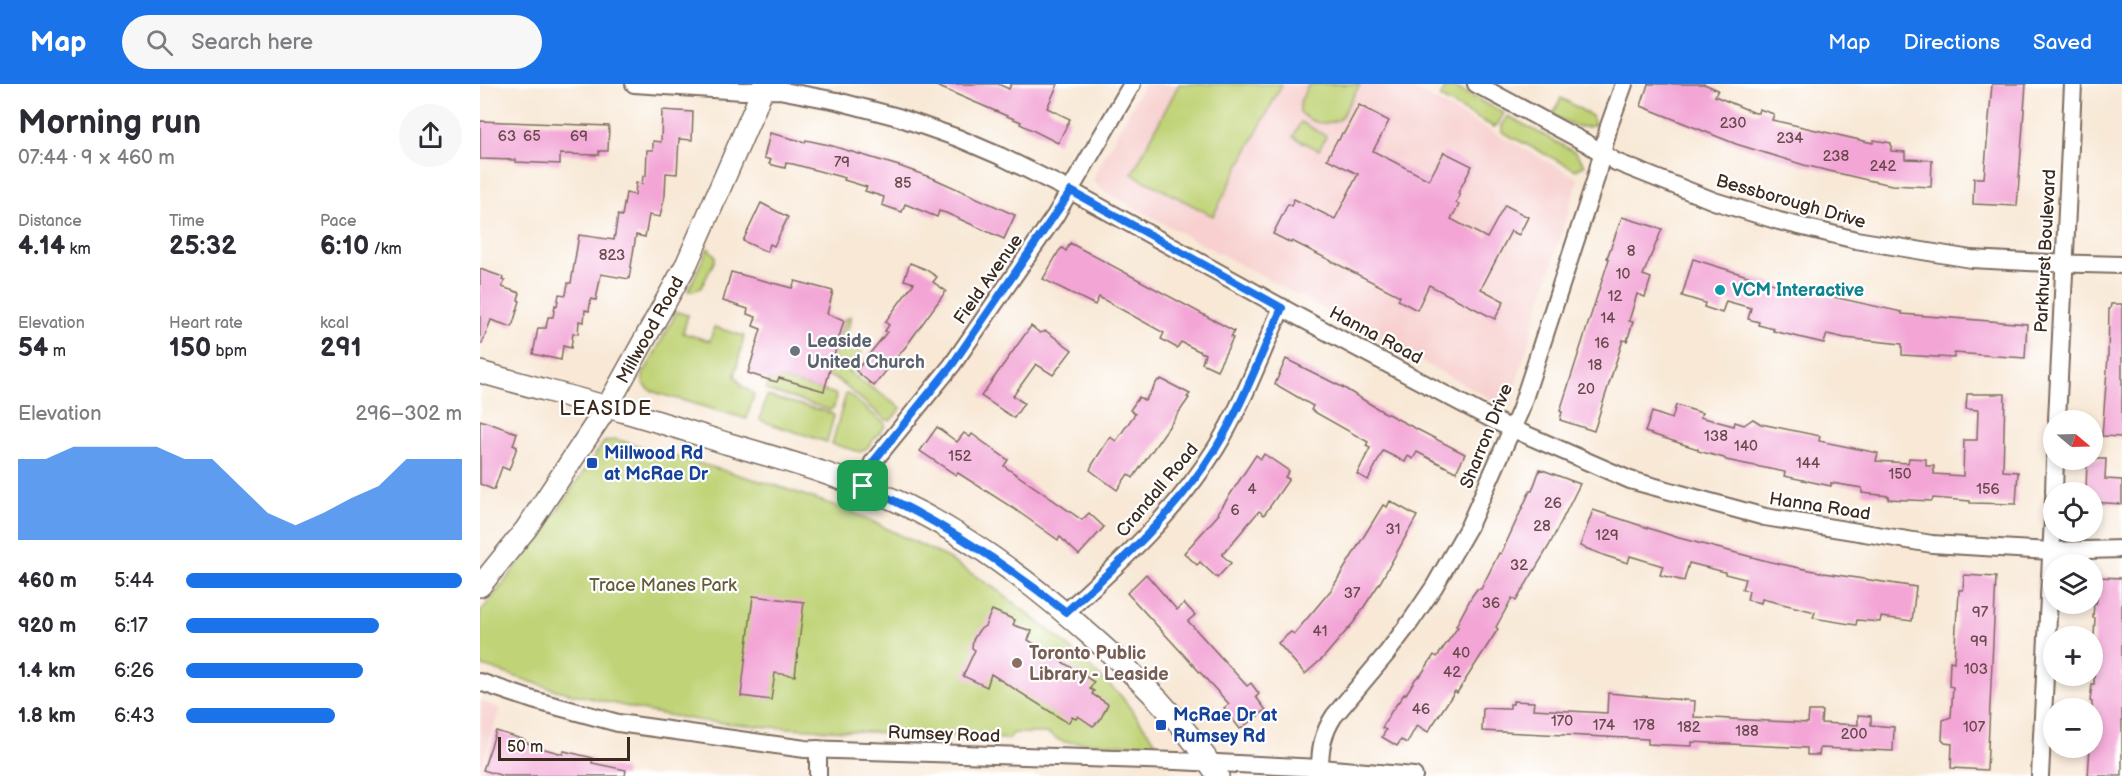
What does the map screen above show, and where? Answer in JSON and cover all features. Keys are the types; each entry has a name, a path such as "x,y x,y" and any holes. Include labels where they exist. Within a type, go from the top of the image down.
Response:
{"street":[{"name":"Hanna Road","path":"634,84 762,87 837,101 898,117 1000,156 1071,191 1282,308 1513,429 1630,480 1765,517 1932,544 2051,551 2122,549"},
{"name":"Field Avenue","path":"863,486 873,462 952,365 1071,191 1132,84"},
{"name":"Bessborough Drive","path":"1476,84 1588,144 1616,162 1714,201 1779,221 1856,240 1971,259 2122,265"},
{"name":"Sharron Drive","path":"1320,768 1321,747 1328,726 1387,653 1434,587 1469,526 1513,429 1533,374 1624,84"},
{"name":"Parkhurst Boulevard","path":"2057,410 2073,84"},
{"name":"Millwood Road","path":"480,586 526,529 607,407 687,263 762,87"},
{"name":"Crandall Road","path":"1066,612 1139,544 1199,473 1233,418 1282,308"},
{"path":"480,372 786,459 863,486 903,504 943,526 1026,580 1066,612 1117,658 1171,713 1213,769"},
{"path":"2040,776 2052,542"},
{"name":"Rumsey Road","path":"480,682 533,700 618,723 818,749 1213,769 1320,768 1414,776"},
{"path":"818,749 818,776"}],"shaded area":[{"path":"1144,84 1404,84 1576,177 1578,180 1514,389 1507,398 1495,401 1105,192 1093,181 1096,172"},
{"path":"480,701 500,708 480,773"}],"green space":[{"path":"1179,84 1282,84 1213,216 1132,174"},
{"path":"1309,84 1360,84 1340,119 1329,123 1318,123 1300,112 1300,102"},
{"path":"1448,84 1504,113 1498,124 1494,127 1440,98"},
{"path":"1561,98 1592,116 1595,125 1579,126 1553,115"},
{"path":"1508,116 1575,152 1585,165 1576,170 1502,132 1502,126"},
{"path":"1301,122 1326,136 1319,150 1293,137"},
{"path":"708,248 715,255 715,260 701,288 688,291"},
{"path":"677,312 688,315 683,333 710,341 714,327 744,336 735,375 742,386 754,394 747,419 660,394 650,390 643,383 643,375"},
{"path":"851,316 845,341 862,353 849,372 901,408 891,420 886,420 838,380 828,376 844,320"},
{"path":"779,378 835,394 834,407 830,410 766,390 769,380 777,381"},
{"path":"846,394 885,424 867,448 860,452 832,444"},
{"path":"767,396 831,413 834,416 827,442 761,421"},
{"name":"Trace Manes Park","path":"615,439 777,486 848,510 944,556 997,590 1061,640 1121,696 1155,741 1153,745 1063,742 1047,733 1014,733 1008,739 769,727 702,721 650,712 556,690 480,665 480,613 540,536 604,442"}],"building":[{"path":"932,84 998,84 1009,89 1011,84 1058,84 1047,108 1070,119 1058,143 1020,124 1021,122"},
{"path":"1648,84 1704,84 1718,90 1715,96 1755,113 1758,113 1759,109 1774,114 1772,120 1873,143 1874,140 1891,143 1891,151 1905,152 1905,159 1932,160 1931,187 1892,185 1867,180 1804,165 1736,144 1641,106"},
{"path":"1992,84 2026,84 2017,206 1973,204 1974,178 1984,178"},
{"path":"1359,105 1389,121 1373,151 1429,180 1444,152 1472,166 1458,193 1460,194 1456,203 1459,205 1451,219 1487,238 1505,205 1528,217 1519,235 1511,231 1481,289 1504,301 1495,319 1429,285 1417,310 1398,300 1400,296 1292,241 1291,243 1273,234 1288,204 1291,206 1294,199 1335,219 1358,174 1327,159"},
{"path":"662,110 693,112 692,140 679,139 677,174 666,173 665,195 660,217 649,215 645,237 636,235 629,279 601,274 596,300 591,299 589,311 585,310 584,322 579,321 578,334 573,333 571,348 563,346 561,360 533,354 538,328 546,328 548,317 553,317 559,294 566,295 568,283 571,283 579,235 614,240 618,215 622,216 626,193 635,195 636,183 642,184 643,176 646,176 647,150 653,150 653,141 661,142"},
{"path":"480,121 609,126 608,151 599,151 599,155 560,154 560,164 480,159"},
{"path":"770,133 805,142 806,140 829,145 899,166 935,179 1015,215 1004,239 939,211 937,217 905,204 902,212 882,205 884,197 865,191 867,187 844,180 845,178 793,164 786,163 785,168 769,164 771,160 764,158"},
{"path":"761,203 788,217 774,246 770,244 767,252 743,241"},
{"path":"1622,217 1662,229 1643,275 1651,278 1645,297 1637,294 1629,321 1633,322 1627,341 1623,340 1594,431 1560,420 1562,412 1560,411 1609,259 1607,258"},
{"path":"1070,243 1234,331 1231,337 1233,338 1217,370 1202,363 1205,354 1181,342 1177,348 1161,339 1164,333 1099,297 1095,305 1043,279 1059,251 1062,248 1066,251"},
{"path":"1693,259 1770,283 1902,312 1902,314 2027,324 2025,358 1954,353 1954,358 1902,355 1902,344 1827,334 1824,343 1773,331 1774,329 1758,325 1759,322 1748,319 1751,308 1726,301 1722,313 1704,307 1705,303 1682,296"},
{"path":"910,263 937,277 933,282 946,291 874,386 856,371 887,332 885,331 889,325 885,322 914,283 904,280"},
{"path":"480,269 503,277 502,280 505,281 502,287 520,293 518,300 520,301 512,327 491,320 482,344 480,344"},
{"name":"Leaside United Church","path":"731,272 792,288 795,281 833,291 827,314 844,320 824,391 779,378 777,382 748,373 761,329 753,326 756,317 747,314 748,309 723,301"},
{"path":"2111,304 2122,304 2122,437 2103,436"},
{"path":"1031,326 1040,333 1046,331 1072,350 1053,375 1036,364 1013,396 1024,403 1014,418 981,396"},
{"path":"1286,359 1465,454 1456,472 1417,452 1413,459 1408,456 1405,462 1383,451 1368,480 1357,474 1370,448 1366,446 1368,442 1311,410 1313,406 1275,384"},
{"path":"1161,379 1190,394 1187,397 1189,398 1133,478 1128,474 1117,490 1090,470 1110,437 1116,441 1135,414 1130,410 1139,397 1145,401 1158,380"},
{"path":"1967,394 2005,394 2003,471 2018,472 2016,504 1970,503 1970,501 1933,498 1932,501 1888,499 1889,496 1862,493 1862,488 1831,483 1831,486 1784,476 1785,472 1726,460 1645,432 1652,412 1672,419 1676,405 1702,413 1700,417 1734,426 1735,422 1744,425 1753,419 1761,424 1820,436 1819,441 1878,453 1876,461 1908,463 1909,458 1926,459 1926,466 1934,466 1934,474 1963,476 1964,440 1977,440 1978,410 1966,409"},
{"path":"480,420 517,433 513,445 517,447 509,470 502,467 494,490 480,484"},
{"path":"937,427 957,442 964,433 970,437 972,434 1008,460 1004,466 1082,520 1089,513 1104,527 1079,555 1060,537 1058,540 1013,508 920,451"},
{"path":"1264,454 1289,471 1285,477 1289,479 1264,515 1259,511 1222,555 1231,563 1217,578 1200,562 1197,565 1184,553 1219,514 1256,455 1261,459"},
{"path":"2103,459 2106,459 2105,479 2122,480 2122,504 2103,503 2103,482 2086,482 2087,470 2103,470"},
{"path":"1540,469 1580,484 1549,546 1516,601 1512,598 1496,627 1498,629 1457,693 1455,691 1428,732 1417,725 1407,743 1401,740 1397,746 1382,737 1386,730 1382,728 1416,678 1421,675 1434,655 1437,657 1458,627 1456,626 1472,596 1477,589 1481,589 1499,553 1501,554 1532,491"},
{"path":"1390,501 1417,516 1381,581 1354,622 1323,658 1305,674 1278,643 1291,632 1294,634 1331,590 1383,505 1387,507"},
{"path":"1593,510 1679,538 1771,562 1824,573 1916,587 1912,621 1881,617 1880,622 1857,620 1856,625 1813,618 1815,612 1762,599 1761,603 1747,600 1749,591 1742,589 1745,579 1689,563 1684,581 1660,575 1663,566 1630,556 1628,563 1580,546"},
{"path":"1146,574 1177,610 1184,603 1195,615 1188,621 1247,686 1251,683 1259,694 1256,697 1266,710 1240,729 1224,708 1229,704 1127,593"},
{"path":"1964,575 1996,577 1987,770 1951,768 1952,744 1942,740 1943,720 1951,717 1953,687 1949,686 1950,661 1954,662 1959,590 1963,590"},
{"path":"2103,577 2122,578 2122,776 2088,776 2089,758 2103,758 2103,698 2090,698 2092,686 2103,686 2103,626 2095,626 2095,618 2093,618 2093,614 2103,614"},
{"path":"753,596 804,602 795,676 775,673 771,700 741,696"},
{"name":"Toronto Public Library - Leaside","path":"992,610 1015,620 1013,625 1032,631 1028,640 1094,682 1090,689 1094,691 1092,694 1108,704 1100,720 1093,726 1078,716 1076,719 1072,717 1068,723 991,674 987,687 963,676 975,650 972,648 973,640 979,630 985,626"},
{"path":"1608,693 1695,701 1694,717 1808,723 1809,711 1822,711 1821,723 1858,725 1858,715 1871,716 1871,725 1894,727 1893,751 1820,748 1819,755 1807,755 1807,748 1692,742 1692,746 1667,745 1648,744 1648,739 1482,731 1483,708 1510,708 1513,701 1534,702 1533,709 1607,713"},
{"path":"496,731 525,740 524,742 537,747 563,754 564,751 593,758 592,763 626,770 625,776 503,776 483,770"}],"place":[{"name":"VCM Interactive","path":"1720,290"},
{"name":"Leaside United Church","path":"795,351"},
{"name":"Millwood Rd at McRae Dr","path":"592,463"},
{"name":"Toronto Public Library - Leaside","path":"1017,663"},
{"name":"McRae Dr at Rumsey Rd","path":"1161,725"}],"district":[{"name":"LEASIDE","path":"606,408"}],"route":[{"path":"1071,191 1282,308 1233,418 1199,473 1159,522 1125,558 1066,612 1026,580 943,526 863,486 873,462 952,365 1071,191"}]}
